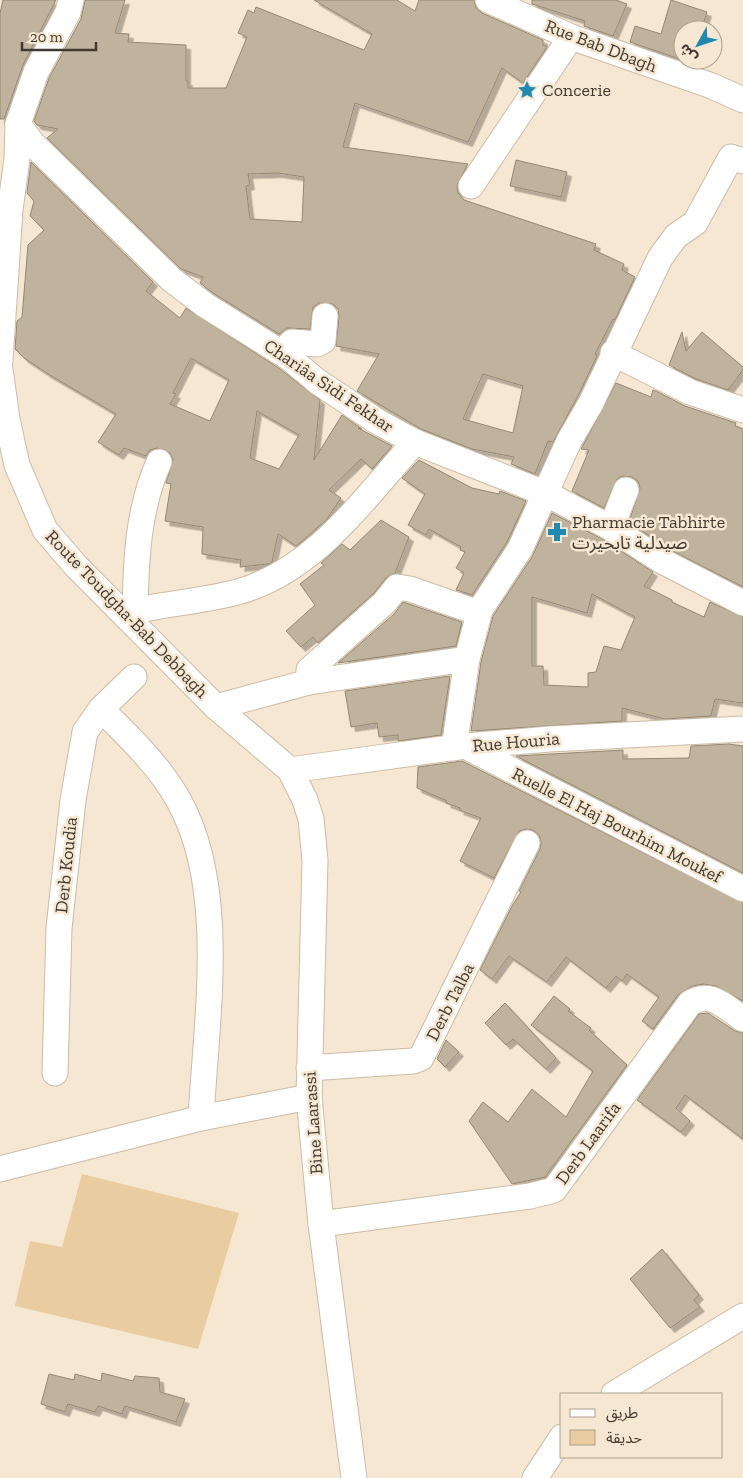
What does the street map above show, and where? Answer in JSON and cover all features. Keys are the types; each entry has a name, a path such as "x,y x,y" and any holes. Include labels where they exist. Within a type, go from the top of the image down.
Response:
{"street":[{"path":"0,361 1,307 18,124 36,72 68,12 71,0"},
{"name":"Rue Bab Dbagh","path":"488,0 571,37 712,86 743,100"},
{"path":"472,186 571,37"},
{"name":"Chariâa Sidi Fekhar","path":"18,124 32,144 172,280 205,305 288,358 338,396 378,422 415,442 546,494 611,528 662,560 743,603"},
{"path":"460,747 467,659 479,613 520,549 569,441 591,403 613,353 664,250 676,236 695,223 732,157 743,161"},
{"path":"288,358 292,342 322,343 324,316"},
{"path":"613,353 690,392 743,410"},
{"name":"Route Toudgha-Bab Debbagh","path":"0,369 7,419 17,465 34,510 45,530 59,548 130,612 216,707 290,770"},
{"path":"159,462 141,516 130,612 241,591 263,583 290,569 322,545 415,442"},
{"path":"611,528 626,490"},
{"path":"309,682 309,670 384,603 397,587 410,589 479,613"},
{"path":"216,707 309,682 467,659"},
{"name":"Derb Koudia","path":"55,1073 59,928 73,800 85,732 101,709 134,677"},
{"path":"101,709 155,766 179,801 195,837 204,866 210,950 201,1118"},
{"name":"Rue Houria","path":"290,770 460,747 550,739 743,729"},
{"name":"Ruelle El Haj Bourhim Moukef","path":"460,747 743,889"},
{"name":"Bine Laarassi","path":"290,770 305,800 314,837 309,1097 321,1224 354,1478"},
{"name":"Derb Talba","path":"309,1068 413,1062 421,1058 527,843"},
{"name":"Derb Laarifa","path":"321,1224 530,1196 554,1190 690,1003 699,997 708,997 743,1019"},
{"path":"0,1169 201,1118 309,1097"},
{"path":"616,1393 743,1316"},
{"path":"535,1478 560,1440"}],"green space":[{"path":"82,1174 239,1213 198,1349 15,1306 30,1241 62,1247"}],"building":[{"path":"3,0 56,0 23,65 4,119 0,119 0,13"},
{"path":"85,0 125,0 115,33 129,34 128,42 186,45 186,81 188,81 188,88 226,88 247,37 238,33 248,10 254,13 256,7 364,50 372,34 314,0 397,0 415,11 419,0 474,0 476,8 482,13 543,40 543,45 547,47 523,83 502,68 468,142 355,103 343,147 468,164 457,185 458,193 464,200 596,244 594,250 624,264 622,270 635,277 615,320 613,319 595,354 597,356 578,396 553,442 548,441 535,474 511,464 514,457 472,449 421,429 357,391 379,354 336,346 339,317 338,309 333,304 319,303 313,307 310,329 287,328 279,334 213,293 200,283 203,277 181,269 47,138 58,129 37,125 34,121 49,78 81,19","holes":["278,173 304,177 302,222 250,219 246,186 250,185 248,174","483,374 523,386 513,433 463,419"]},
{"path":"532,0 616,0 627,4 613,36 584,26 585,21 532,4"},
{"path":"671,0 707,12 704,20 673,20 673,57 630,42 635,26 661,34"},
{"path":"516,160 567,172 561,197 510,186"},
{"path":"31,162 153,282 146,291 180,318 186,308 280,369 320,400 314,460 342,415 362,429 358,428 392,446 372,469 361,459 329,490 341,498 327,519 296,546 278,534 272,562 240,567 241,560 202,554 203,527 165,521 171,484 166,483 173,460 170,453 157,448 150,450 146,456 124,448 119,455 98,442 116,414 48,374 24,358 15,349 17,321 22,317 28,245 44,230 30,216 34,201 27,193","holes":["191,358 229,380 210,421 170,404 176,394 173,393","257,411 299,435 279,469 250,458"]},
{"path":"682,332 686,351 702,332 743,367 743,370 728,390 696,379 669,365"},
{"path":"616,383 651,397 653,390 685,406 736,423 735,426 743,429 743,587 669,549 629,522 640,488 638,481 632,477 623,476 617,479 604,508 572,491 589,450 581,449"},
{"path":"419,460 472,488 499,494 500,491 526,501 507,542 472,595 456,590 464,573 456,568 465,552 460,550 461,547 429,529 426,535 408,525 425,494 402,478"},
{"path":"552,513 604,540 653,572 644,586 672,600 672,602 704,617 710,602 743,617 743,703 715,699 711,716 665,719 622,708 622,721 471,731 481,662 493,616 532,557","holes":["592,594 635,617 621,650 604,646 596,672 588,673 588,687 544,685 543,666 532,666 532,597 587,613"]},
{"path":"381,520 409,537 395,573 386,578 374,593 318,643 313,637 301,647 286,631 315,605 300,584 324,565 321,563 342,544 350,550"},
{"path":"403,602 462,622 456,646 338,663 394,614"},
{"path":"450,676 441,735 398,741 398,735 379,737 377,723 351,727 345,691"},
{"path":"729,744 743,746 743,873 516,756 623,750 623,759 689,758 691,746"},
{"path":"462,761 743,903 743,1001 716,986 703,984 692,986 678,995 653,1029 642,1021 659,997 627,974 622,981 616,976 606,988 566,957 547,982 509,956 492,979 480,970 521,892 519,891 540,849 541,842 539,835 533,830 519,831 494,878 460,861 481,818 459,810 460,808 446,803 447,801 417,788 418,767"},
{"path":"554,996 570,1009 568,1011 591,1028 589,1030 627,1065 545,1177 512,1184 469,1121 483,1102 508,1122 532,1089 566,1117 593,1071 531,1025"},
{"path":"505,1003 556,1058 546,1069 513,1039 506,1045 485,1023"},
{"path":"708,1013 735,1031 743,1033 743,1139 685,1095 676,1108 690,1121 681,1132 637,1100 699,1014"},
{"path":"446,1040 459,1052 445,1067 437,1059"},
{"path":"662,1249 699,1295 694,1300 700,1307 670,1328 630,1279"},
{"path":"102,1373 133,1381 135,1376 159,1378 160,1392 185,1399 176,1422 125,1406 122,1414 98,1406 95,1412 68,1404 65,1412 41,1404 49,1374 74,1380 75,1374 101,1381"}],"place":[{"name":"Concerie","path":"527,90"},
{"name":"Pharmacie Tabhirte صيدلية تابحيرت","path":"557,532"}]}
